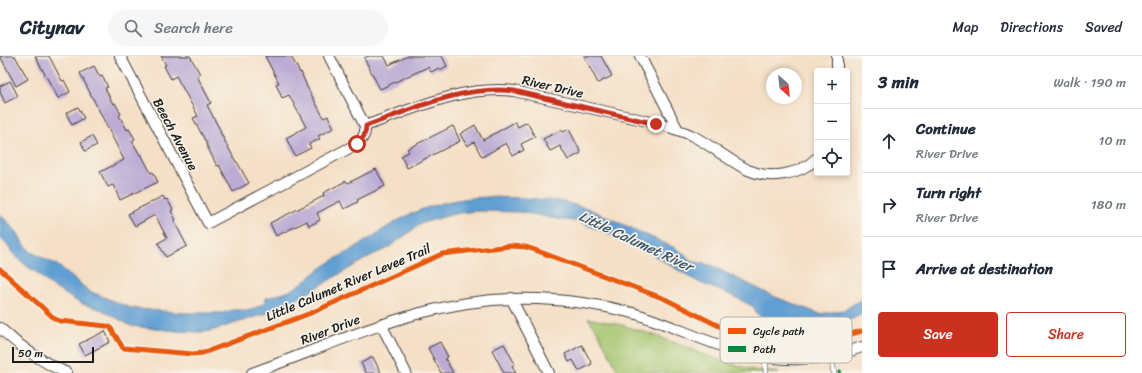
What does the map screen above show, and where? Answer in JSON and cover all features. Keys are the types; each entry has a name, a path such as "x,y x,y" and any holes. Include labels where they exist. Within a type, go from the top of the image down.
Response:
{"street":[{"name":"Beech Avenue","path":"120,56 208,223 357,144 363,139 366,132 366,126"},
{"path":"329,56 366,126"},
{"path":"640,56 678,130"},
{"path":"837,56 838,68"},
{"name":"River Drive","path":"366,126 458,95 500,89 649,122 678,130 691,135 749,170 762,174 789,174 814,161"},
{"path":"511,298 549,373"},
{"name":"River Drive","path":"259,372 381,324 414,314 475,301 511,298 570,301 614,309 653,320 720,345"},
{"path":"381,324 406,373"},
{"path":"0,328 28,352 67,373"},
{"name":"River Drive","path":"852,350 862,347"}],"lane":[{"path":"765,363 766,373"},
{"path":"832,363 834,373"}],"green space":[{"path":"588,318 622,325 654,335 720,360 720,363 729,363 753,370 779,373 619,373 599,334"}],"water":[{"name":"Little Calumet River","path":"487,197 524,198 559,201 587,208 675,248 686,255 690,261 710,265 773,296 820,314 844,310 862,299 862,314 852,319 852,317 761,317 756,313 754,307 731,295 700,283 635,244 577,221 562,220 521,212 475,211 454,214 422,223 385,250 374,254 287,305 265,314 211,331 176,331 131,326 102,310 80,303 50,285 14,255 0,238 0,214 17,232 23,243 31,252 57,265 89,291 128,307 186,313 223,313 232,310 246,310 255,308 264,303 266,298 282,294 300,285 329,263 409,215 431,206 464,199"}],"building":[{"path":"0,56 15,56 28,79 16,86"},
{"path":"35,56 49,56 62,81 64,80 70,92 58,98"},
{"path":"161,56 190,56 200,74 197,76 211,103 207,105 236,162 249,183 233,192 219,165 217,166 193,118 198,116 176,76 171,79 164,66 166,65"},
{"path":"265,56 291,56 300,73 301,72 307,87 324,118 328,116 334,128 318,136 320,139 309,144 311,148 295,156 286,138 306,127 289,95 282,98 276,84 279,83"},
{"path":"369,56 384,56 389,65 408,56 442,56 447,66 440,70 439,68 431,72 428,67 380,89 364,58"},
{"path":"584,56 601,56 612,76 598,83"},
{"path":"94,66 108,87 105,88 113,104 115,103 121,114 119,115 127,130 129,129 135,139 132,141 158,182 120,200 113,185 108,187 100,172 124,160 80,73"},
{"path":"10,81 18,96 5,103 0,92 0,86"},
{"path":"78,107 84,118 72,125 66,113"},
{"path":"515,122 518,127 527,122 535,137 521,144 524,150 513,156 506,143 482,157 474,142 467,146 460,134 475,125 483,140"},
{"path":"453,126 460,141 407,168 401,156 409,152 407,149"},
{"path":"569,129 581,153 568,160 560,146 550,151 543,139 561,130 563,132"},
{"path":"92,136 97,145 85,151 81,142"},
{"path":"376,169 385,186 357,200 358,202 344,209 340,201 317,213 320,220 309,226 307,221 276,236 270,223 324,196 323,193 346,181 348,183"},
{"path":"163,196 165,200 167,199 173,210 171,211 176,220 174,221 187,246 166,257 158,243 167,238 155,215 135,226 128,214"},
{"path":"105,331 110,342 85,355 79,344"},
{"path":"440,342 448,357 445,358 453,373 441,373 428,348"},
{"path":"504,344 515,364 512,366 516,373 504,373 492,350"},
{"path":"582,345 592,364 579,371 573,360 569,362 565,354"},
{"path":"373,357 381,373 366,373 361,363"}],"cycle path":[{"name":"Little Calumet River Levee Trail","path":"0,269 55,319 60,321 110,327 123,348 193,354 203,353 311,313 442,254 510,246 526,247 535,250 665,299 720,326"},
{"name":"Little Calumet River Levee Trail","path":"852,334 862,331"}],"route":[{"path":"357,144 363,139 366,132 366,126 444,98 485,90 500,89 514,91 656,124"}]}
